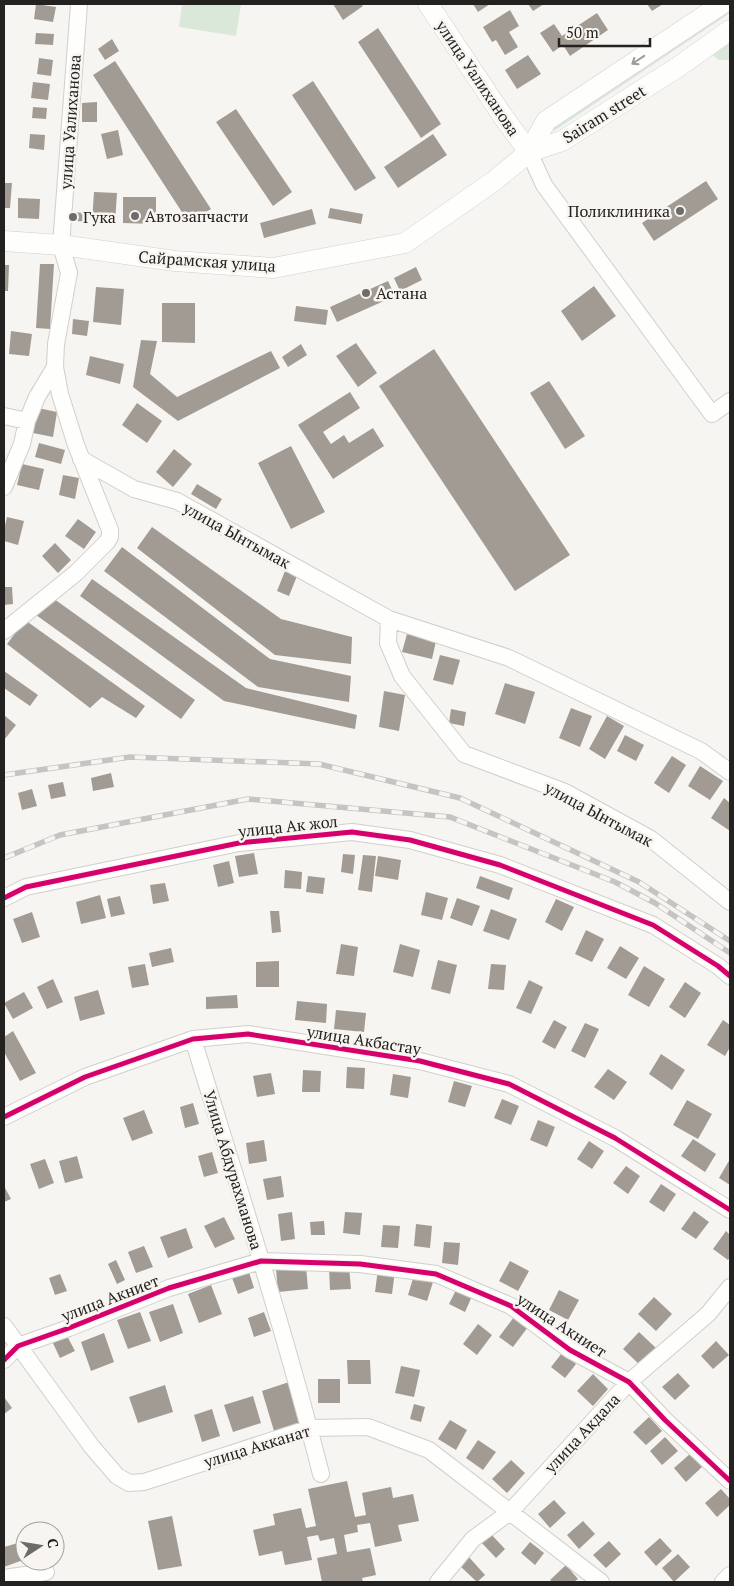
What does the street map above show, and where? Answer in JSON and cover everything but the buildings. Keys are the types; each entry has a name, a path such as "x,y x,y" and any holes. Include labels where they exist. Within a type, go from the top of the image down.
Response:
{"main road":[{"name":"улица Уалиханова","path":"428,4 529,152"},
{"name":"Sairam street","path":"529,152 546,121 722,4"},
{"name":"Sairam street","path":"529,152 562,141 678,67 730,30"},
{"name":"Сайрамская улица","path":"4,241 61,245 175,261 273,268 405,243 494,181 529,152"}],"street":[{"name":"улица Уалиханова","path":"4,631 76,573 110,537 106,516 81,459 67,420 55,367 56,344 69,273 61,245 79,4"},
{"path":"529,152 544,185 712,414 730,401"},
{"path":"4,487 22,444 27,421 37,397 55,367"},
{"path":"4,416 27,421"},
{"name":"улица Ынтымак","path":"81,459 134,489 177,501 389,619 509,658 701,751 730,772"},
{"name":"улица Ынтымак","path":"389,619 388,643 402,676 464,754 565,792 651,839 730,902"},
{"name":"улица Ак жол","path":"4,898 26,887 239,843 352,832 410,840 500,865 653,925 718,966 730,976"},
{"name":"улица Акбастау","path":"4,1117 85,1076 193,1039 248,1034 420,1061 509,1084 614,1138 730,1210"},
{"name":"Улица Абдурахманова","path":"193,1039 261,1261 310,1428 321,1474"},
{"name":"улица Акниет","path":"4,1360 18,1346 69,1328 168,1288 261,1261 360,1264 436,1274 512,1306 570,1350 629,1382 665,1420 730,1480"},
{"name":"улица Акдала","path":"438,1582 473,1539 510,1512 629,1382 708,1314 730,1287"},
{"name":"улица Акканат","path":"4,1326 92,1447 117,1476 129,1482 144,1482 310,1428 368,1427 429,1450 601,1582"},
{"path":"4,1578 46,1572"},
{"path":"723,1582 730,1575"}],"green space":[{"path":"182,4 241,4 236,36 179,27"},
{"path":"730,6 730,13 554,131 551,126"},
{"path":"730,39 730,60 719,60 710,53"}],"railway":[{"path":"4,775 130,757 319,764 460,798 639,882 730,941"},
{"path":"4,858 60,835 248,799 450,817 615,882 655,903 730,953"}],"cycle path":[{"path":"4,898 26,887 239,843 352,832 410,840 500,865 653,925 718,966 730,976"},
{"path":"4,1117 85,1077 193,1039 248,1034 420,1061 509,1084 615,1138 730,1210"},
{"path":"4,1360 18,1346 169,1288 261,1261 360,1264 436,1274 511,1306 570,1350 629,1382 665,1420 730,1481"}],"place":[{"name":"Поликлиника","path":"680,211"},
{"name":"Автозапчасти","path":"135,216"},
{"name":"Гука","path":"73,217"},
{"name":"Астана","path":"366,293"}]}
